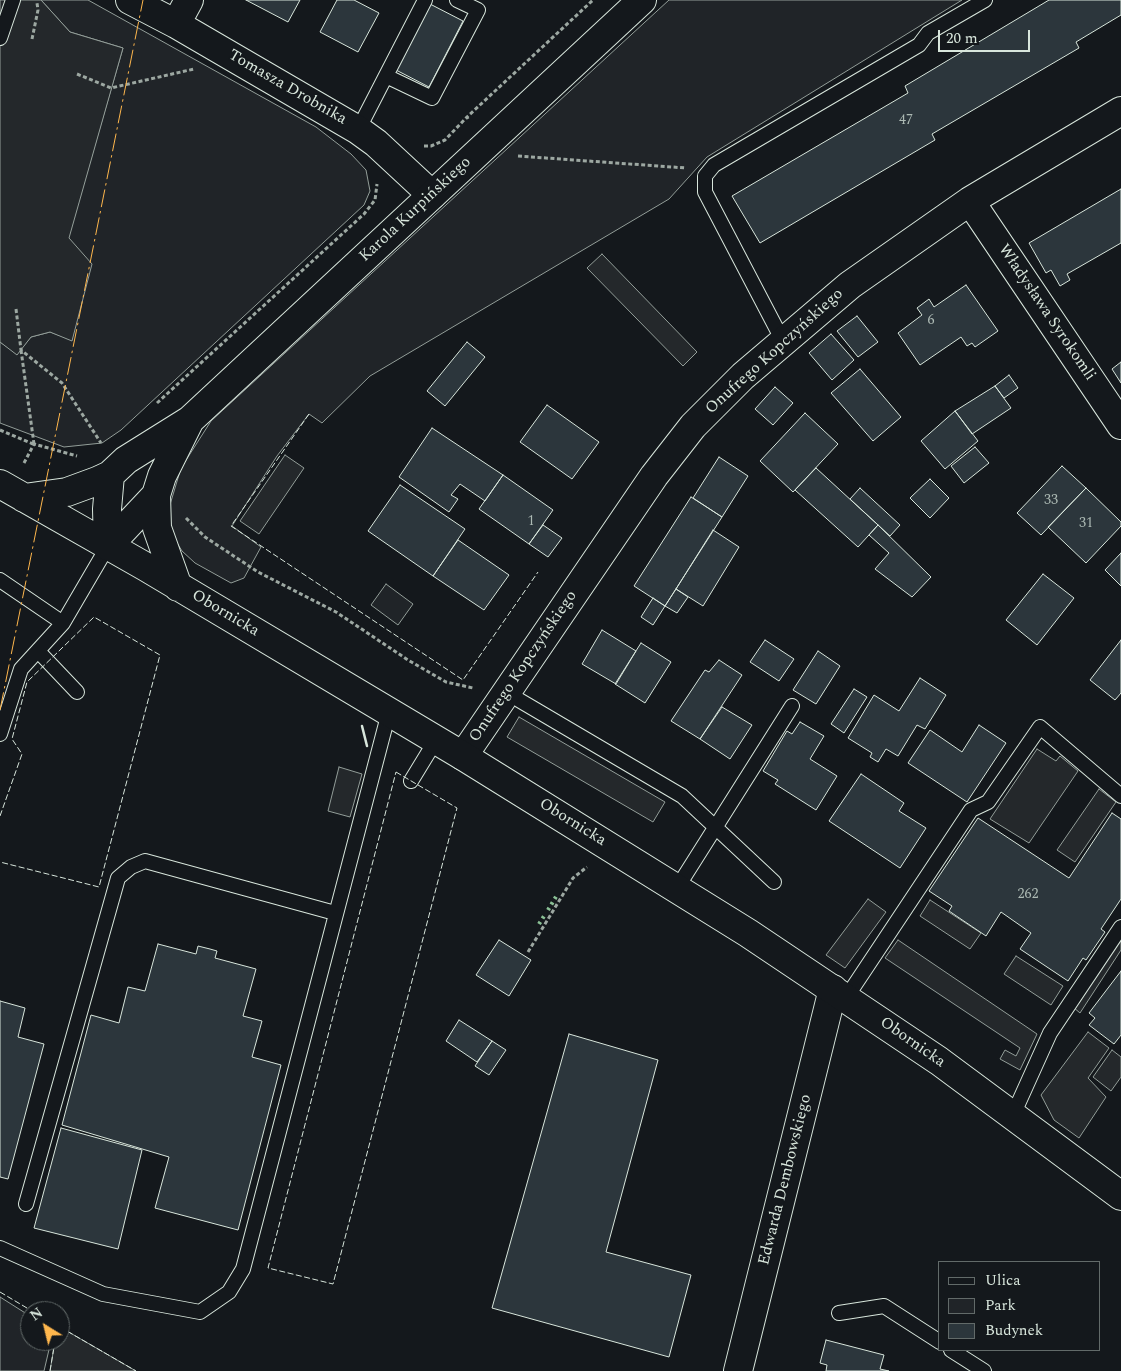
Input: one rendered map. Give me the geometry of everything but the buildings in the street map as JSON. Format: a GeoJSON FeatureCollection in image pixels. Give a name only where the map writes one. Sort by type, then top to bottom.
{"type":"FeatureCollection","features":[{"type":"Feature","properties":{"kind":"street","name":"Tomasza Drobnika"},"geometry":{"type":"LineString","coordinates":[[130,0],[176,24],[358,130],[376,143],[432,195]]}},
{"type":"Feature","properties":{"kind":"street"},"geometry":{"type":"LineString","coordinates":[[176,24],[189,0]]}},
{"type":"Feature","properties":{"kind":"street","name":"Karola Kurpińskiego"},"geometry":{"type":"LineString","coordinates":[[11,491],[67,492],[108,462],[126,460],[190,420],[642,0]]}},
{"type":"Feature","properties":{"kind":"street","name":"Onufrego Kopczyńskiego"},"geometry":{"type":"LineString","coordinates":[[463,756],[512,698],[654,476],[682,440],[743,376],[850,285],[970,201],[1121,111]]}},
{"type":"Feature","properties":{"kind":"street","name":"Władysława Syrokomli"},"geometry":{"type":"LineString","coordinates":[[970,201],[1121,425]]}},
{"type":"Feature","properties":{"kind":"street","name":"Karola Kurpińskiego"},"geometry":{"type":"LineString","coordinates":[[178,587],[157,528],[156,496],[162,476],[190,420]]}},
{"type":"Feature","properties":{"kind":"street"},"geometry":{"type":"LineString","coordinates":[[108,462],[108,546]]}},
{"type":"Feature","properties":{"kind":"street","name":"Obornicka"},"geometry":{"type":"LineString","coordinates":[[11,491],[390,712],[677,888],[840,994],[1013,1115],[1121,1196]]}},
{"type":"Feature","properties":{"kind":"street","name":"Karola Kurpińskiego"},"geometry":{"type":"LineString","coordinates":[[108,546],[156,496]]}},
{"type":"Feature","properties":{"kind":"street","name":"Edwarda Dembowskiego"},"geometry":{"type":"LineString","coordinates":[[738,1371],[840,994]]}},
{"type":"Feature","properties":{"kind":"lane"},"geometry":{"type":"LineString","coordinates":[[0,38],[13,0]]}},
{"type":"Feature","properties":{"kind":"lane"},"geometry":{"type":"LineString","coordinates":[[358,130],[425,0]]}},
{"type":"Feature","properties":{"kind":"lane"},"geometry":{"type":"LineString","coordinates":[[386,76],[432,98],[478,10],[457,0]]}},
{"type":"Feature","properties":{"kind":"lane"},"geometry":{"type":"LineString","coordinates":[[783,341],[706,192],[705,176],[714,165],[919,45],[928,33],[984,0]]}},
{"type":"Feature","properties":{"kind":"lane"},"geometry":{"type":"LineString","coordinates":[[0,734],[20,669],[63,623],[108,546]]}},
{"type":"Feature","properties":{"kind":"lane"},"geometry":{"type":"LineString","coordinates":[[0,580],[63,623]]}},
{"type":"Feature","properties":{"kind":"lane"},"geometry":{"type":"LineString","coordinates":[[38,651],[77,692]]}},
{"type":"Feature","properties":{"kind":"lane"},"geometry":{"type":"LineString","coordinates":[[512,698],[682,796],[774,882]]}},
{"type":"Feature","properties":{"kind":"lane"},"geometry":{"type":"LineString","coordinates":[[677,888],[792,706]]}},
{"type":"Feature","properties":{"kind":"lane"},"geometry":{"type":"LineString","coordinates":[[0,1248],[103,1294],[200,1312],[228,1292],[244,1269],[335,913],[390,712]]}},
{"type":"Feature","properties":{"kind":"lane"},"geometry":{"type":"LineString","coordinates":[[840,994],[893,927],[971,810],[988,802],[1040,727],[1121,796]]}},
{"type":"Feature","properties":{"kind":"lane"},"geometry":{"type":"LineString","coordinates":[[411,781],[436,740]]}},
{"type":"Feature","properties":{"kind":"lane"},"geometry":{"type":"LineString","coordinates":[[26,1204],[118,878],[131,866],[145,861],[335,913]]}},
{"type":"Feature","properties":{"kind":"lane"},"geometry":{"type":"LineString","coordinates":[[1013,1115],[1050,1033],[1121,926]]}},
{"type":"Feature","properties":{"kind":"lane"},"geometry":{"type":"LineString","coordinates":[[839,1313],[884,1306],[938,1341]]}},
{"type":"Feature","properties":{"kind":"lane"},"geometry":{"type":"LineString","coordinates":[[953,1351],[984,1371]]}},
{"type":"Feature","properties":{"kind":"path"},"geometry":{"type":"LineString","coordinates":[[32,39],[38,10],[36,0]]}},
{"type":"Feature","properties":{"kind":"path"},"geometry":{"type":"LineString","coordinates":[[77,74],[111,88],[202,67]]}},
{"type":"Feature","properties":{"kind":"path"},"geometry":{"type":"LineString","coordinates":[[151,409],[364,214],[375,200],[377,184],[374,175]]}},
{"type":"Feature","properties":{"kind":"path"},"geometry":{"type":"LineString","coordinates":[[11,491],[34,444],[16,309]]}},
{"type":"Feature","properties":{"kind":"path"},"geometry":{"type":"LineString","coordinates":[[21,350],[62,383],[108,462]]}},
{"type":"Feature","properties":{"kind":"path"},"geometry":{"type":"LineString","coordinates":[[0,430],[34,444],[85,459]]}},
{"type":"Feature","properties":{"kind":"path"},"geometry":{"type":"LineString","coordinates":[[183,515],[204,537],[258,572],[336,612],[408,660],[446,682],[512,698]]}},
{"type":"Feature","properties":{"kind":"path"},"geometry":{"type":"LineString","coordinates":[[528,952],[573,878],[595,862]]}},
{"type":"Feature","properties":{"kind":"green space"},"geometry":{"type":"Polygon","coordinates":[[[41,0],[88,0],[316,127],[351,154],[366,170],[370,191],[364,205],[121,430],[102,443],[64,447],[0,423],[0,342],[17,354],[31,337],[50,332],[72,340],[68,238],[123,48],[70,32],[41,0]]]}},
{"type":"Feature","properties":{"kind":"green space"},"geometry":{"type":"Polygon","coordinates":[[[669,0],[962,0],[707,157],[669,199],[370,376],[322,423],[309,414],[277,456],[232,526],[261,547],[244,578],[231,583],[195,563],[182,551],[174,538],[169,522],[169,508],[181,468],[211,421],[669,0]]]}},
{"type":"Feature","properties":{"kind":"green space"},"geometry":{"type":"Polygon","coordinates":[[[386,584],[413,604],[398,625],[371,605],[386,584]]]}},
{"type":"Feature","properties":{"kind":"green space"},"geometry":{"type":"Polygon","coordinates":[[[0,1297],[20,1310],[20,1351],[49,1351],[44,1371],[0,1371],[0,1297]]]}},
{"type":"Feature","properties":{"kind":"shaded area"},"geometry":{"type":"Polygon","coordinates":[[[0,0],[41,0],[70,32],[123,48],[69,238],[92,264],[72,341],[50,332],[31,337],[17,355],[0,342],[0,0]]]}},
{"type":"Feature","properties":{"kind":"shaded area"},"geometry":{"type":"Polygon","coordinates":[[[602,254],[697,352],[683,366],[587,268],[602,254]]]}},
{"type":"Feature","properties":{"kind":"shaded area"},"geometry":{"type":"Polygon","coordinates":[[[285,455],[304,468],[259,534],[240,521],[285,455]]]}},
{"type":"Feature","properties":{"kind":"shaded area"},"geometry":{"type":"Polygon","coordinates":[[[519,717],[665,802],[653,822],[507,737],[519,717]]]}},
{"type":"Feature","properties":{"kind":"shaded area"},"geometry":{"type":"Polygon","coordinates":[[[1037,749],[1056,761],[1060,756],[1078,771],[1029,843],[990,819],[1037,749]]]}},
{"type":"Feature","properties":{"kind":"shaded area"},"geometry":{"type":"Polygon","coordinates":[[[339,767],[362,774],[350,817],[328,811],[339,767]]]}},
{"type":"Feature","properties":{"kind":"shaded area"},"geometry":{"type":"Polygon","coordinates":[[[1099,789],[1116,802],[1075,862],[1057,850],[1099,789]]]}},
{"type":"Feature","properties":{"kind":"shaded area"},"geometry":{"type":"Polygon","coordinates":[[[868,899],[886,912],[845,968],[826,955],[868,899]]]}},
{"type":"Feature","properties":{"kind":"shaded area"},"geometry":{"type":"Polygon","coordinates":[[[930,900],[981,933],[970,949],[920,916],[930,900]]]}},
{"type":"Feature","properties":{"kind":"shaded area"},"geometry":{"type":"Polygon","coordinates":[[[1121,934],[1121,950],[1080,1013],[1073,1007],[1121,934]]]}},
{"type":"Feature","properties":{"kind":"shaded area"},"geometry":{"type":"Polygon","coordinates":[[[898,940],[1037,1034],[1020,1070],[1000,1059],[1005,1050],[1016,1056],[1020,1048],[885,958],[898,940]]]}},
{"type":"Feature","properties":{"kind":"shaded area"},"geometry":{"type":"Polygon","coordinates":[[[1016,956],[1063,986],[1051,1005],[1004,974],[1016,956]]]}},
{"type":"Feature","properties":{"kind":"shaded area"},"geometry":{"type":"Polygon","coordinates":[[[1088,1032],[1109,1048],[1088,1078],[1106,1097],[1079,1138],[1054,1120],[1041,1095],[1088,1032]]]}},
{"type":"Feature","properties":{"kind":"shaded area"},"geometry":{"type":"Polygon","coordinates":[[[1112,1050],[1121,1057],[1121,1077],[1111,1091],[1093,1077],[1112,1050]]]}},
{"type":"Feature","properties":{"kind":"shaded area"},"geometry":{"type":"Polygon","coordinates":[[[70,1333],[136,1371],[50,1371],[53,1351],[70,1351],[70,1333]]]}},
{"type":"Feature","properties":{"kind":"hedge"},"geometry":{"type":"LineString","coordinates":[[548,910],[557,895]]}},
{"type":"Feature","properties":{"kind":"hedge"},"geometry":{"type":"LineString","coordinates":[[539,924],[546,913]]}},
{"type":"Feature","properties":{"kind":"fence"},"geometry":{"type":"LineString","coordinates":[[309,414],[231,526],[463,680],[538,572]]}},
{"type":"Feature","properties":{"kind":"fence"},"geometry":{"type":"LineString","coordinates":[[0,816],[22,754],[12,739],[27,682],[94,617],[160,655],[99,887],[0,862]]}},
{"type":"Feature","properties":{"kind":"fence"},"geometry":{"type":"LineString","coordinates":[[396,772],[457,808],[333,1284],[268,1268],[396,772]]}},
{"type":"Feature","properties":{"kind":"fence"},"geometry":{"type":"LineString","coordinates":[[0,1292],[20,1304]]}},
{"type":"Feature","properties":{"kind":"fence"},"geometry":{"type":"LineString","coordinates":[[70,1333],[136,1371]]}},
{"type":"Feature","properties":{"kind":"fence"},"geometry":{"type":"LineString","coordinates":[[50,1371],[53,1351]]}},
{"type":"Feature","properties":{"kind":"wall"},"geometry":{"type":"LineString","coordinates":[[362,726],[367,746]]}},
{"type":"Feature","properties":{"kind":"power"},"geometry":{"type":"LineString","coordinates":[[0,710],[143,0]]}}]}
